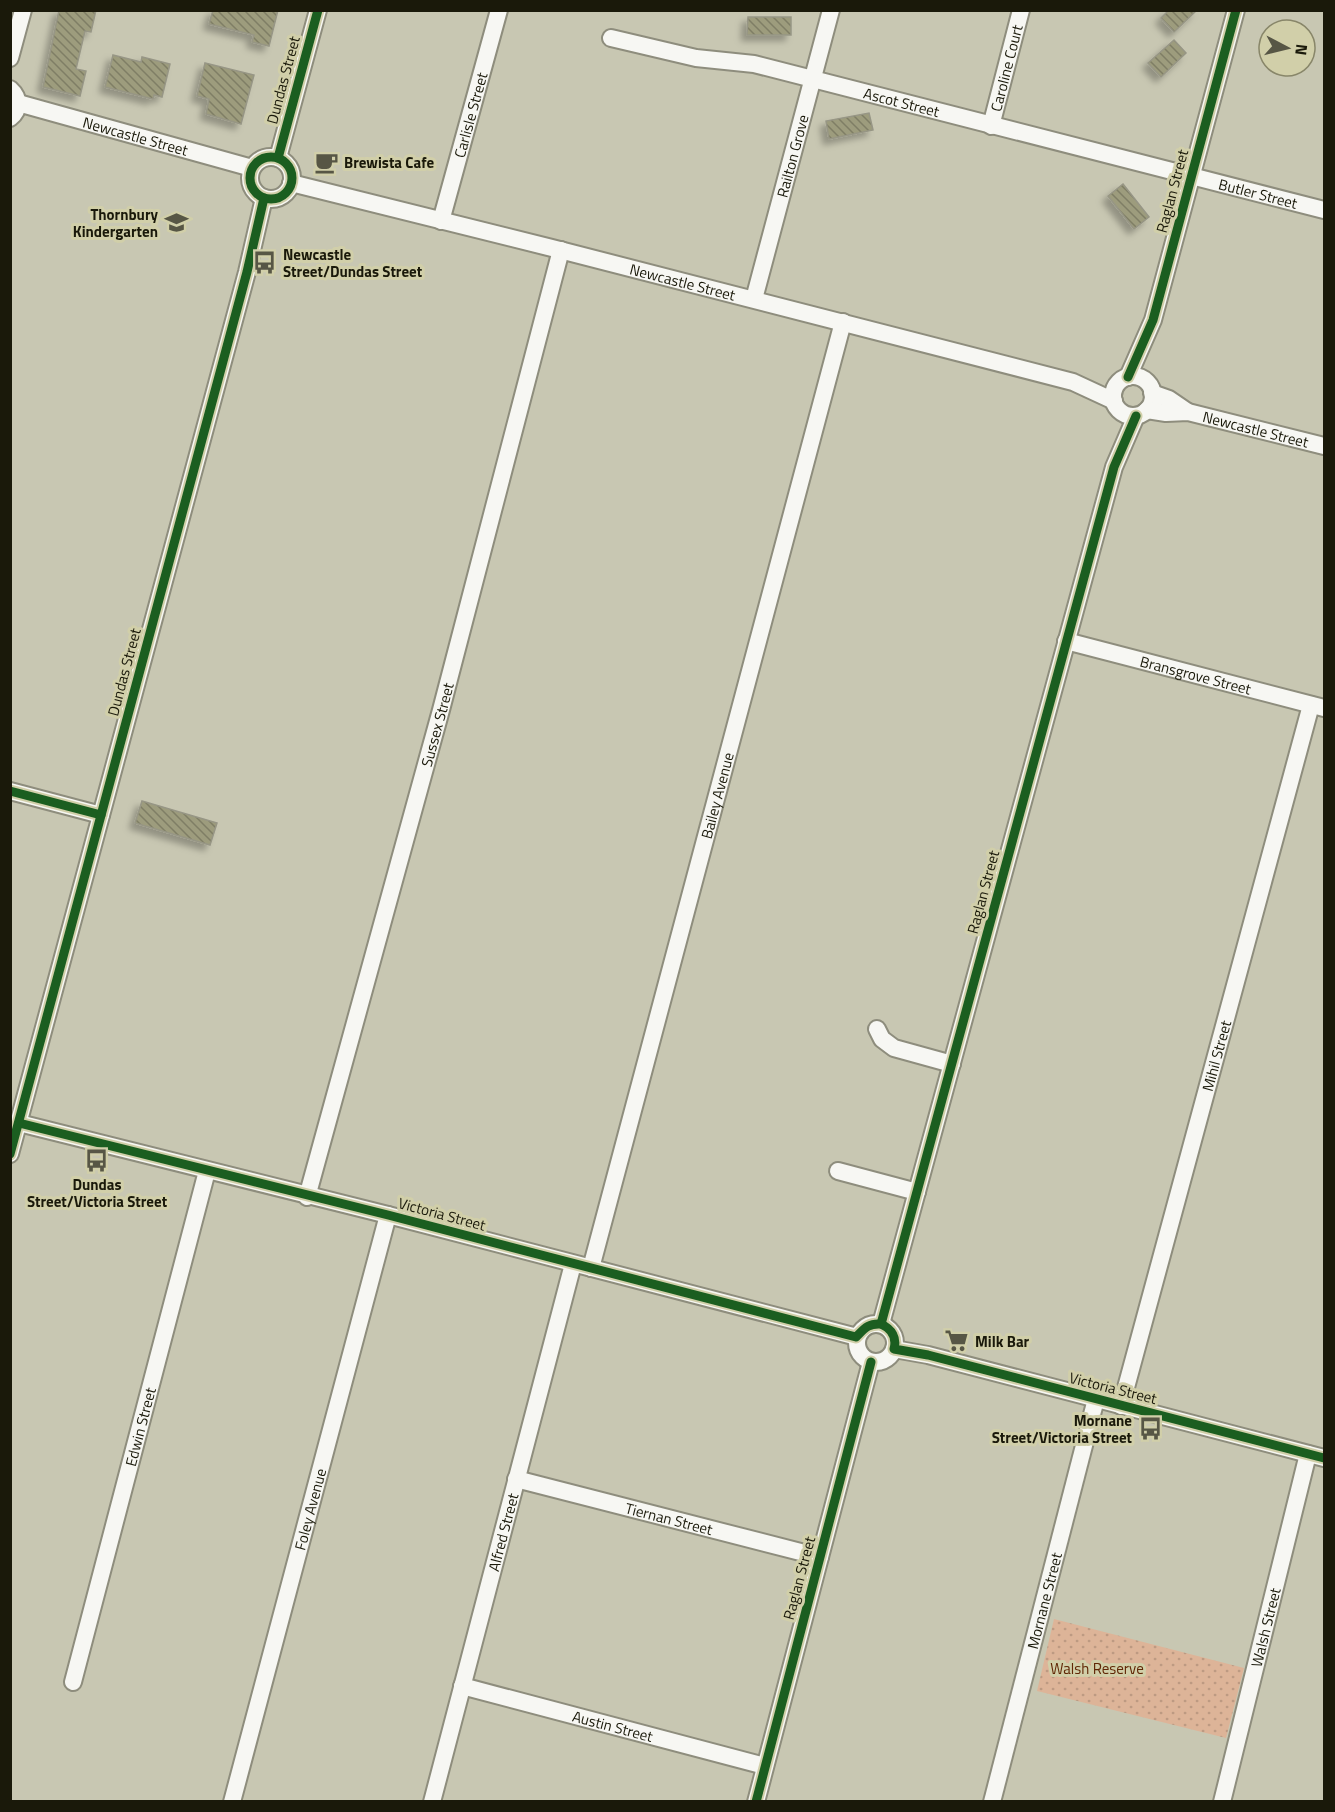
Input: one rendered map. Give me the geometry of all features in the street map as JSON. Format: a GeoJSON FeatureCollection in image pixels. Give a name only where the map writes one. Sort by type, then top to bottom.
{"type":"FeatureCollection","features":[{"type":"Feature","properties":{"kind":"street"},"geometry":{"type":"LineString","coordinates":[[10,58],[23,10]]}},
{"type":"Feature","properties":{"kind":"street","name":"Dundas Street"},"geometry":{"type":"LineString","coordinates":[[278,158],[318,10]]}},
{"type":"Feature","properties":{"kind":"street","name":"Carlisle Street"},"geometry":{"type":"LineString","coordinates":[[441,221],[499,10]]}},
{"type":"Feature","properties":{"kind":"street","name":"Railton Grove"},"geometry":{"type":"LineString","coordinates":[[754,299],[831,10]]}},
{"type":"Feature","properties":{"kind":"street","name":"Caroline Court"},"geometry":{"type":"LineString","coordinates":[[991,126],[1021,10]]}},
{"type":"Feature","properties":{"kind":"street","name":"Raglan Street"},"geometry":{"type":"LineString","coordinates":[[1124,380],[1153,320],[1236,10]]}},
{"type":"Feature","properties":{"kind":"street","name":"Ascot Street"},"geometry":{"type":"LineString","coordinates":[[610,38],[696,58],[754,64],[1191,177]]}},
{"type":"Feature","properties":{"kind":"street","name":"Newcastle Street"},"geometry":{"type":"LineString","coordinates":[[13,104],[252,168]]}},
{"type":"Feature","properties":{"kind":"street"},"geometry":{"type":"LineString","coordinates":[[266,157],[278,158],[291,171],[291,183],[278,198],[264,198],[251,186],[252,168],[266,157]]}},
{"type":"Feature","properties":{"kind":"street","name":"Butler Street"},"geometry":{"type":"LineString","coordinates":[[1191,177],[1324,210]]}},
{"type":"Feature","properties":{"kind":"street","name":"Newcastle Street"},"geometry":{"type":"LineString","coordinates":[[291,183],[754,299],[1072,382],[1129,409],[1166,413],[1188,412],[1324,446]]}},
{"type":"Feature","properties":{"kind":"street","name":"Dundas Street"},"geometry":{"type":"LineString","coordinates":[[10,1154],[247,272],[264,198]]}},
{"type":"Feature","properties":{"kind":"street","name":"Sussex Street"},"geometry":{"type":"LineString","coordinates":[[307,1197],[441,710],[561,250]]}},
{"type":"Feature","properties":{"kind":"street","name":"Raglan Street"},"geometry":{"type":"LineString","coordinates":[[1149,387],[1153,320]]}},
{"type":"Feature","properties":{"kind":"street","name":"Bailey Avenue"},"geometry":{"type":"LineString","coordinates":[[591,1268],[843,322]]}},
{"type":"Feature","properties":{"kind":"street"},"geometry":{"type":"LineString","coordinates":[[1139,377],[1149,387],[1152,403],[1129,409],[1114,392],[1124,380],[1139,377]]}},
{"type":"Feature","properties":{"kind":"street","name":"Newcastle Street"},"geometry":{"type":"LineString","coordinates":[[1072,382],[1124,380]]}},
{"type":"Feature","properties":{"kind":"street","name":"Newcastle Street"},"geometry":{"type":"LineString","coordinates":[[1149,387],[1188,412]]}},
{"type":"Feature","properties":{"kind":"street","name":"Raglan Street"},"geometry":{"type":"LineString","coordinates":[[881,1324],[1129,409]]}},
{"type":"Feature","properties":{"kind":"street","name":"Bransgrove Street"},"geometry":{"type":"LineString","coordinates":[[1066,640],[1318,706]]}},
{"type":"Feature","properties":{"kind":"street","name":"Mihil Street"},"geometry":{"type":"LineString","coordinates":[[1121,1406],[1318,706]]}},
{"type":"Feature","properties":{"kind":"street"},"geometry":{"type":"LineString","coordinates":[[10,791],[101,814]]}},
{"type":"Feature","properties":{"kind":"street"},"geometry":{"type":"LineString","coordinates":[[877,1029],[882,1039],[894,1048],[952,1064]]}},
{"type":"Feature","properties":{"kind":"street","name":"Victoria Street"},"geometry":{"type":"LineString","coordinates":[[19,1123],[307,1197],[388,1215],[857,1337]]}},
{"type":"Feature","properties":{"kind":"street","name":"Edwin Street"},"geometry":{"type":"LineString","coordinates":[[73,1682],[207,1171]]}},
{"type":"Feature","properties":{"kind":"street"},"geometry":{"type":"LineString","coordinates":[[838,1171],[917,1192]]}},
{"type":"Feature","properties":{"kind":"street","name":"Foley Avenue"},"geometry":{"type":"LineString","coordinates":[[232,1802],[388,1215]]}},
{"type":"Feature","properties":{"kind":"street","name":"Alfred Street"},"geometry":{"type":"LineString","coordinates":[[432,1802],[573,1264]]}},
{"type":"Feature","properties":{"kind":"street"},"geometry":{"type":"LineString","coordinates":[[881,1324],[893,1334],[894,1349],[888,1359],[877,1363],[871,1362],[860,1356],[857,1350],[857,1337],[864,1327],[881,1324]]}},
{"type":"Feature","properties":{"kind":"street","name":"Victoria Street"},"geometry":{"type":"LineString","coordinates":[[894,1349],[928,1355],[1324,1458]]}},
{"type":"Feature","properties":{"kind":"street","name":"Raglan Street"},"geometry":{"type":"LineString","coordinates":[[756,1802],[871,1362]]}},
{"type":"Feature","properties":{"kind":"street","name":"Mornane Street"},"geometry":{"type":"LineString","coordinates":[[992,1802],[1096,1400]]}},
{"type":"Feature","properties":{"kind":"street","name":"Walsh Street"},"geometry":{"type":"LineString","coordinates":[[1222,1802],[1308,1454]]}},
{"type":"Feature","properties":{"kind":"street","name":"Tiernan Street"},"geometry":{"type":"LineString","coordinates":[[516,1479],[820,1557]]}},
{"type":"Feature","properties":{"kind":"street","name":"Austin Street"},"geometry":{"type":"LineString","coordinates":[[462,1686],[765,1766]]}},
{"type":"Feature","properties":{"kind":"green space","name":"Walsh Reserve"},"geometry":{"type":"Polygon","coordinates":[[[1054,1619],[1244,1668],[1226,1738],[1037,1691],[1054,1619]]]}},
{"type":"Feature","properties":{"kind":"building"},"geometry":{"type":"Polygon","coordinates":[[[59,10],[96,10],[91,32],[85,31],[76,69],[86,71],[80,96],[43,87],[59,10]]]}},
{"type":"Feature","properties":{"kind":"building"},"geometry":{"type":"Polygon","coordinates":[[[213,10],[278,10],[269,46],[252,42],[254,35],[209,24],[213,10]]]}},
{"type":"Feature","properties":{"kind":"building"},"geometry":{"type":"Polygon","coordinates":[[[1169,10],[1197,10],[1174,32],[1161,18],[1169,10]]]}},
{"type":"Feature","properties":{"kind":"building"},"geometry":{"type":"Polygon","coordinates":[[[748,17],[791,17],[791,35],[747,35],[748,17]]]}},
{"type":"Feature","properties":{"kind":"building"},"geometry":{"type":"Polygon","coordinates":[[[1174,40],[1186,53],[1161,77],[1148,63],[1174,40]]]}},
{"type":"Feature","properties":{"kind":"building"},"geometry":{"type":"Polygon","coordinates":[[[113,55],[141,62],[142,57],[170,64],[162,97],[154,95],[153,99],[105,87],[113,55]]]}},
{"type":"Feature","properties":{"kind":"building"},"geometry":{"type":"Polygon","coordinates":[[[205,63],[254,75],[241,124],[206,114],[209,99],[197,96],[205,63]]]}},
{"type":"Feature","properties":{"kind":"building"},"geometry":{"type":"Polygon","coordinates":[[[869,113],[873,130],[829,139],[826,121],[869,113]]]}},
{"type":"Feature","properties":{"kind":"building"},"geometry":{"type":"Polygon","coordinates":[[[1123,184],[1149,217],[1134,229],[1108,196],[1123,184]]]}},
{"type":"Feature","properties":{"kind":"building"},"geometry":{"type":"Polygon","coordinates":[[[142,801],[217,823],[210,845],[135,823],[142,801]]]}},
{"type":"Feature","properties":{"kind":"cycle path"},"geometry":{"type":"LineString","coordinates":[[278,158],[318,10]]}},
{"type":"Feature","properties":{"kind":"cycle path"},"geometry":{"type":"LineString","coordinates":[[1128,377],[1153,320],[1236,10]]}},
{"type":"Feature","properties":{"kind":"cycle path"},"geometry":{"type":"LineString","coordinates":[[271,157],[286,163],[292,178],[286,193],[271,199],[256,193],[250,178],[256,163],[271,157]]}},
{"type":"Feature","properties":{"kind":"cycle path"},"geometry":{"type":"LineString","coordinates":[[10,1154],[247,272],[264,198]]}},
{"type":"Feature","properties":{"kind":"cycle path"},"geometry":{"type":"LineString","coordinates":[[881,1324],[1114,467],[1136,416]]}},
{"type":"Feature","properties":{"kind":"cycle path"},"geometry":{"type":"LineString","coordinates":[[10,791],[101,815]]}},
{"type":"Feature","properties":{"kind":"cycle path"},"geometry":{"type":"LineString","coordinates":[[19,1123],[388,1215],[856,1337],[869,1326],[881,1324],[893,1334],[894,1349],[928,1355],[1324,1458]]}},
{"type":"Feature","properties":{"kind":"cycle path"},"geometry":{"type":"LineString","coordinates":[[756,1802],[871,1362]]}},
{"type":"Feature","properties":{"kind":"place","name":"Brewista Cafe"},"geometry":{"type":"Point","coordinates":[326,162]}},
{"type":"Feature","properties":{"kind":"place","name":"Thornbury Kindergarten"},"geometry":{"type":"Point","coordinates":[176,223]}},
{"type":"Feature","properties":{"kind":"place","name":"Newcastle Street/Dundas Street"},"geometry":{"type":"Point","coordinates":[265,263]}},
{"type":"Feature","properties":{"kind":"place","name":"Dundas Street/Victoria Street"},"geometry":{"type":"Point","coordinates":[97,1160]}},
{"type":"Feature","properties":{"kind":"place","name":"Milk Bar"},"geometry":{"type":"Point","coordinates":[957,1341]}},
{"type":"Feature","properties":{"kind":"place","name":"Mornane Street/Victoria Street"},"geometry":{"type":"Point","coordinates":[1150,1429]}}]}
